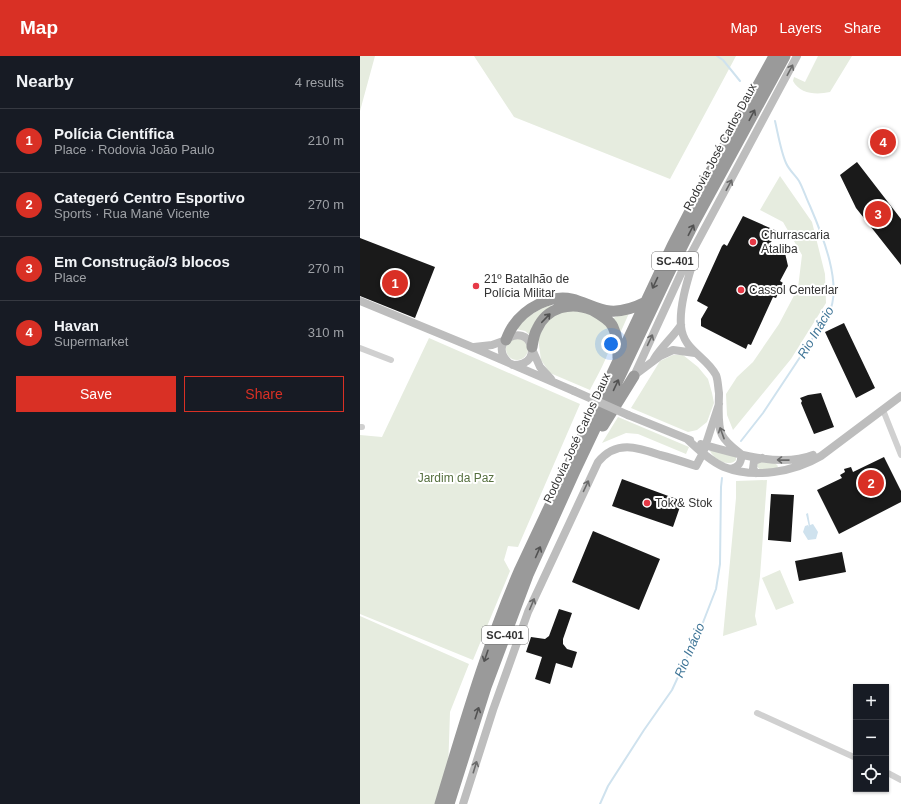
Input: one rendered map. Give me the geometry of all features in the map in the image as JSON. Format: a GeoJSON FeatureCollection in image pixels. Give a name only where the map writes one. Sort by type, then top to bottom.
{"type":"FeatureCollection","features":[{"type":"Feature","properties":{"kind":"highway","name":"Rodovia José Carlos Daux"},"geometry":{"type":"LineString","coordinates":[[440,804],[483,666],[509,596],[618,360],[689,212],[774,56]]}},
{"type":"Feature","properties":{"kind":"highway","name":"Rodovia José Carlos Daux"},"geometry":{"type":"LineString","coordinates":[[449,804],[486,687],[516,604],[538,551],[672,267],[785,56]]}},
{"type":"Feature","properties":{"kind":"highway"},"geometry":{"type":"LineString","coordinates":[[506,340],[513,326],[523,315],[549,300],[561,298],[571,299],[609,312],[619,311],[646,302]]}},
{"type":"Feature","properties":{"kind":"highway"},"geometry":{"type":"LineString","coordinates":[[532,347],[536,330],[545,317],[561,307],[575,306],[586,308],[598,313],[612,325],[617,340],[618,360]]}},
{"type":"Feature","properties":{"kind":"highway"},"geometry":{"type":"LineString","coordinates":[[575,470],[634,376]]}},
{"type":"Feature","properties":{"kind":"main road"},"geometry":{"type":"LineString","coordinates":[[634,376],[672,293],[797,56]]}},
{"type":"Feature","properties":{"kind":"main road"},"geometry":{"type":"LineString","coordinates":[[697,244],[683,307],[681,325],[684,337],[695,353],[716,375],[718,383],[720,428],[722,435],[726,442],[741,454]]}},
{"type":"Feature","properties":{"kind":"main road"},"geometry":{"type":"LineString","coordinates":[[360,301],[472,347],[691,441],[741,454],[774,460],[797,460],[834,447]]}},
{"type":"Feature","properties":{"kind":"main road"},"geometry":{"type":"LineString","coordinates":[[652,362],[662,347],[675,334],[681,325]]}},
{"type":"Feature","properties":{"kind":"main road"},"geometry":{"type":"LineString","coordinates":[[472,347],[492,345],[506,340],[514,335],[523,336],[530,342],[540,367],[555,383]]}},
{"type":"Feature","properties":{"kind":"main road"},"geometry":{"type":"LineString","coordinates":[[506,340],[502,352],[504,358],[511,364],[523,364],[528,361],[531,357],[532,347]]}},
{"type":"Feature","properties":{"kind":"main road"},"geometry":{"type":"LineString","coordinates":[[634,376],[652,362],[673,350],[695,353]]}},
{"type":"Feature","properties":{"kind":"main road"},"geometry":{"type":"LineString","coordinates":[[691,441],[714,461],[730,469],[756,473],[776,471],[812,461],[834,447],[901,396]]}},
{"type":"Feature","properties":{"kind":"main road"},"geometry":{"type":"LineString","coordinates":[[463,804],[493,710],[528,612],[598,462],[614,450],[634,447],[696,466],[703,453],[719,404]]}},
{"type":"Feature","properties":{"kind":"main road"},"geometry":{"type":"LineString","coordinates":[[691,441],[706,435],[710,430]]}},
{"type":"Feature","properties":{"kind":"main road"},"geometry":{"type":"LineString","coordinates":[[730,469],[739,466],[741,462],[741,454]]}},
{"type":"Feature","properties":{"kind":"main road"},"geometry":{"type":"LineString","coordinates":[[756,473],[754,469],[754,461],[762,458]]}},
{"type":"Feature","properties":{"kind":"street"},"geometry":{"type":"LineString","coordinates":[[360,348],[391,360]]}},
{"type":"Feature","properties":{"kind":"street"},"geometry":{"type":"LineString","coordinates":[[883,410],[901,455]]}},
{"type":"Feature","properties":{"kind":"street"},"geometry":{"type":"LineString","coordinates":[[758,713],[853,757]]}},
{"type":"Feature","properties":{"kind":"street"},"geometry":{"type":"LineString","coordinates":[[889,774],[901,780]]}},
{"type":"Feature","properties":{"kind":"green space"},"geometry":{"type":"Polygon","coordinates":[[[360,56],[375,56],[360,111],[360,56]]]}},
{"type":"Feature","properties":{"kind":"green space"},"geometry":{"type":"Polygon","coordinates":[[[474,56],[736,56],[670,179],[514,117],[474,56]]]}},
{"type":"Feature","properties":{"kind":"green space"},"geometry":{"type":"Polygon","coordinates":[[[818,56],[852,56],[830,92],[814,93],[804,91],[800,89],[793,81],[794,77],[805,82],[818,56]]]}},
{"type":"Feature","properties":{"kind":"green space"},"geometry":{"type":"Polygon","coordinates":[[[780,176],[812,222],[825,274],[826,303],[791,359],[733,430],[727,415],[726,394],[737,377],[753,362],[779,324],[798,288],[802,255],[783,222],[760,210],[780,176]]]}},
{"type":"Feature","properties":{"kind":"green space"},"geometry":{"type":"Polygon","coordinates":[[[551,305],[552,307],[531,336],[525,331],[516,329],[532,314],[551,305]]]}},
{"type":"Feature","properties":{"kind":"green space"},"geometry":{"type":"Polygon","coordinates":[[[569,309],[582,311],[593,315],[605,325],[611,335],[610,347],[607,355],[590,390],[550,373],[541,360],[538,338],[550,317],[569,309]]]}},
{"type":"Feature","properties":{"kind":"green space"},"geometry":{"type":"Polygon","coordinates":[[[630,311],[618,338],[613,318],[630,311]]]}},
{"type":"Feature","properties":{"kind":"green space","name":"Jardim da Paz"},"geometry":{"type":"Polygon","coordinates":[[[429,338],[580,404],[518,547],[508,546],[504,560],[510,571],[473,660],[360,614],[360,435],[382,437],[429,338]]]}},
{"type":"Feature","properties":{"kind":"green space"},"geometry":{"type":"Polygon","coordinates":[[[517,338],[525,341],[528,349],[525,357],[517,360],[509,357],[506,349],[509,341],[517,338]]]}},
{"type":"Feature","properties":{"kind":"green space"},"geometry":{"type":"Polygon","coordinates":[[[673,355],[683,355],[698,367],[708,379],[714,403],[707,422],[697,430],[688,432],[631,408],[660,361],[673,355]]]}},
{"type":"Feature","properties":{"kind":"green space"},"geometry":{"type":"Polygon","coordinates":[[[618,417],[689,447],[686,454],[638,434],[626,433],[602,443],[618,417]]]}},
{"type":"Feature","properties":{"kind":"green space"},"geometry":{"type":"Polygon","coordinates":[[[712,450],[736,457],[736,460],[729,463],[722,462],[712,454],[710,451],[712,450]]]}},
{"type":"Feature","properties":{"kind":"green space"},"geometry":{"type":"Polygon","coordinates":[[[758,463],[775,463],[778,466],[777,468],[761,470],[757,467],[758,463]]]}},
{"type":"Feature","properties":{"kind":"green space"},"geometry":{"type":"Polygon","coordinates":[[[767,480],[760,576],[755,616],[757,625],[723,636],[736,498],[736,481],[767,480]]]}},
{"type":"Feature","properties":{"kind":"green space"},"geometry":{"type":"Polygon","coordinates":[[[780,570],[794,603],[776,610],[762,578],[780,570]]]}},
{"type":"Feature","properties":{"kind":"green space"},"geometry":{"type":"Polygon","coordinates":[[[360,616],[469,664],[450,712],[448,771],[436,804],[360,804],[360,616]]]}},
{"type":"Feature","properties":{"kind":"water"},"geometry":{"type":"Polygon","coordinates":[[[808,513],[810,525],[813,524],[818,532],[816,539],[808,540],[803,532],[805,526],[808,525],[809,527],[806,514],[808,513]]]}},
{"type":"Feature","properties":{"kind":"building"},"geometry":{"type":"Polygon","coordinates":[[[857,162],[901,219],[901,265],[856,208],[840,175],[857,162]]]}},
{"type":"Feature","properties":{"kind":"building","name":"Cassol Centerlar"},"geometry":{"type":"Polygon","coordinates":[[[743,216],[777,231],[770,244],[785,253],[788,266],[780,281],[783,283],[776,298],[773,297],[751,345],[748,344],[746,349],[701,326],[701,319],[708,307],[697,301],[722,246],[724,244],[727,246],[743,216]]]}},
{"type":"Feature","properties":{"kind":"building"},"geometry":{"type":"Polygon","coordinates":[[[360,238],[435,267],[415,318],[360,296],[360,238]]]}},
{"type":"Feature","properties":{"kind":"building"},"geometry":{"type":"Polygon","coordinates":[[[844,323],[875,388],[856,398],[825,332],[844,323]]]}},
{"type":"Feature","properties":{"kind":"building"},"geometry":{"type":"Polygon","coordinates":[[[821,393],[834,427],[814,434],[800,398],[821,393]]]}},
{"type":"Feature","properties":{"kind":"building"},"geometry":{"type":"Polygon","coordinates":[[[884,457],[901,491],[901,502],[839,534],[817,490],[842,478],[840,475],[845,472],[844,469],[851,467],[853,472],[884,457]]]}},
{"type":"Feature","properties":{"kind":"building","name":"Tok & Stok"},"geometry":{"type":"Polygon","coordinates":[[[622,479],[682,501],[673,527],[612,506],[622,479]]]}},
{"type":"Feature","properties":{"kind":"building"},"geometry":{"type":"Polygon","coordinates":[[[771,494],[794,495],[791,542],[768,540],[771,494]]]}},
{"type":"Feature","properties":{"kind":"building"},"geometry":{"type":"Polygon","coordinates":[[[593,531],[660,559],[639,610],[572,582],[593,531]]]}},
{"type":"Feature","properties":{"kind":"building"},"geometry":{"type":"Polygon","coordinates":[[[842,552],[846,572],[799,581],[795,561],[842,552]]]}},
{"type":"Feature","properties":{"kind":"building"},"geometry":{"type":"Polygon","coordinates":[[[559,609],[572,613],[563,639],[563,644],[567,649],[577,652],[572,668],[556,663],[550,684],[535,679],[542,657],[526,652],[531,637],[545,639],[549,636],[559,609]]]}},
{"type":"Feature","properties":{"kind":"waterway","name":"Rio Inácio"},"geometry":{"type":"LineString","coordinates":[[717,56],[723,60],[740,81]]}},
{"type":"Feature","properties":{"kind":"waterway","name":"Rio Inácio"},"geometry":{"type":"LineString","coordinates":[[741,441],[763,413],[828,315],[834,290],[830,260],[825,245],[800,184],[786,163],[775,121]]}},
{"type":"Feature","properties":{"kind":"waterway","name":"Rio Inácio"},"geometry":{"type":"LineString","coordinates":[[600,804],[608,786],[672,690],[702,625],[716,589],[720,564],[722,478]]}},
{"type":"Feature","properties":{"kind":"place","name":"Havan"},"geometry":{"type":"Point","coordinates":[883,142]}},
{"type":"Feature","properties":{"kind":"place","name":"Em Construção/3 blocos"},"geometry":{"type":"Point","coordinates":[878,214]}},
{"type":"Feature","properties":{"kind":"place","name":"Churrascaria Ataliba"},"geometry":{"type":"Point","coordinates":[753,242]}},
{"type":"Feature","properties":{"kind":"place","name":"Polícia Científica"},"geometry":{"type":"Point","coordinates":[395,283]}},
{"type":"Feature","properties":{"kind":"place","name":"21º Batalhão de Polícia Militar"},"geometry":{"type":"Point","coordinates":[476,286]}},
{"type":"Feature","properties":{"kind":"place","name":"Cassol Centerlar"},"geometry":{"type":"Point","coordinates":[741,290]}},
{"type":"Feature","properties":{"kind":"place","name":"Categeró Centro Esportivo"},"geometry":{"type":"Point","coordinates":[871,483]}},
{"type":"Feature","properties":{"kind":"place","name":"Tok & Stok"},"geometry":{"type":"Point","coordinates":[647,503]}}]}
